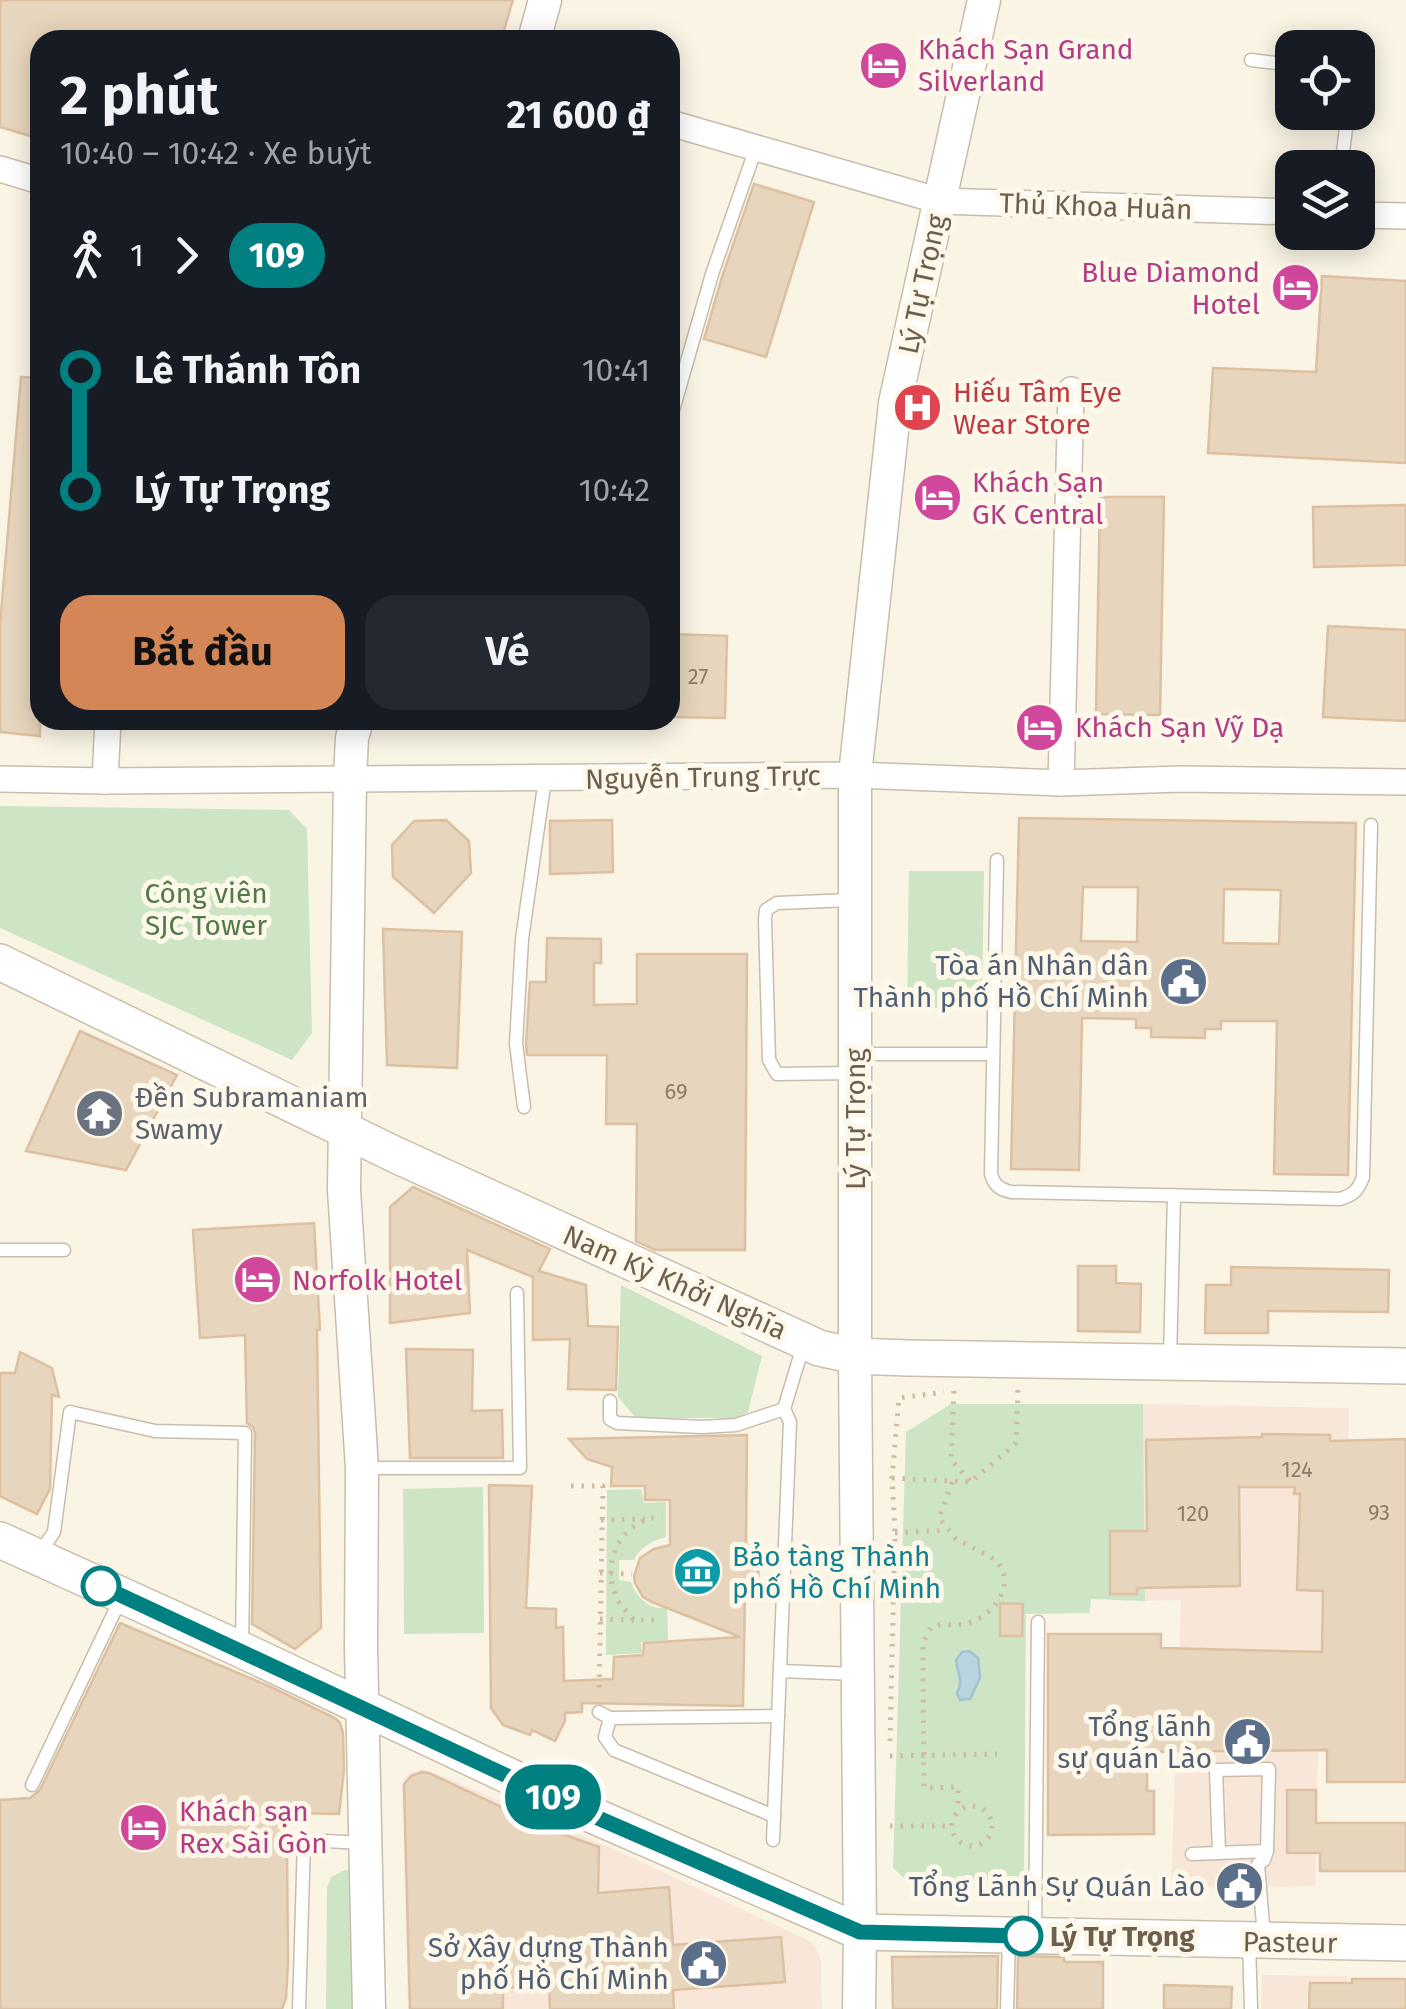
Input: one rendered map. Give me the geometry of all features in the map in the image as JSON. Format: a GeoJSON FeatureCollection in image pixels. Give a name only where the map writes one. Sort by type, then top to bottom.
{"type":"FeatureCollection","features":[{"type":"Feature","properties":{"kind":"main road","name":"Nam Kỳ Khởi Nghĩa"},"geometry":{"type":"LineString","coordinates":[[0,962],[346,1131],[819,1348],[855,1356],[1406,1366]]}},
{"type":"Feature","properties":{"kind":"main road","name":"Pasteur"},"geometry":{"type":"LineString","coordinates":[[0,1540],[582,1811],[860,1932],[1406,1943]]}},
{"type":"Feature","properties":{"kind":"street"},"geometry":{"type":"LineString","coordinates":[[537,30],[545,0]]}},
{"type":"Feature","properties":{"kind":"street","name":"Lý Tự Trọng"},"geometry":{"type":"LineString","coordinates":[[859,2009],[855,775],[896,403],[984,0]]}},
{"type":"Feature","properties":{"kind":"street","name":"Thủ Khoa Huân"},"geometry":{"type":"LineString","coordinates":[[680,126],[940,201],[1275,211]]}},
{"type":"Feature","properties":{"kind":"street"},"geometry":{"type":"LineString","coordinates":[[0,169],[30,178]]}},
{"type":"Feature","properties":{"kind":"street"},"geometry":{"type":"LineString","coordinates":[[1375,215],[1406,216]]}},
{"type":"Feature","properties":{"kind":"street"},"geometry":{"type":"LineString","coordinates":[[1061,783],[1072,390]]}},
{"type":"Feature","properties":{"kind":"street"},"geometry":{"type":"LineString","coordinates":[[105,781],[108,730]]}},
{"type":"Feature","properties":{"kind":"street"},"geometry":{"type":"LineString","coordinates":[[354,730],[350,778],[344,1190],[362,1468],[362,1707],[369,2009]]}},
{"type":"Feature","properties":{"kind":"street","name":"Nguyễn Trung Trực"},"geometry":{"type":"LineString","coordinates":[[0,779],[855,775],[1061,783],[1180,779],[1406,782]]}},
{"type":"Feature","properties":{"kind":"lane"},"geometry":{"type":"LineString","coordinates":[[1251,60],[1275,63]]}},
{"type":"Feature","properties":{"kind":"lane"},"geometry":{"type":"LineString","coordinates":[[680,387],[712,274],[756,148]]}},
{"type":"Feature","properties":{"kind":"lane"},"geometry":{"type":"LineString","coordinates":[[524,1107],[516,1044],[521,956],[545,779]]}},
{"type":"Feature","properties":{"kind":"lane"},"geometry":{"type":"LineString","coordinates":[[996,860],[991,1174],[994,1183],[1011,1192],[1340,1199],[1352,1195],[1363,1178],[1371,826]]}},
{"type":"Feature","properties":{"kind":"lane"},"geometry":{"type":"LineString","coordinates":[[854,900],[778,903],[766,910],[768,1060],[777,1074],[992,1054]]}},
{"type":"Feature","properties":{"kind":"lane"},"geometry":{"type":"LineString","coordinates":[[1170,1363],[1174,1195]]}},
{"type":"Feature","properties":{"kind":"lane"},"geometry":{"type":"LineString","coordinates":[[0,1250],[64,1250]]}},
{"type":"Feature","properties":{"kind":"lane"},"geometry":{"type":"LineString","coordinates":[[362,1468],[520,1468],[517,1293]]}},
{"type":"Feature","properties":{"kind":"lane"},"geometry":{"type":"LineString","coordinates":[[773,1840],[790,1422],[784,1409],[804,1341]]}},
{"type":"Feature","properties":{"kind":"lane"},"geometry":{"type":"LineString","coordinates":[[610,1401],[610,1419],[617,1423],[702,1428],[736,1425],[784,1409]]}},
{"type":"Feature","properties":{"kind":"lane"},"geometry":{"type":"LineString","coordinates":[[37,1557],[54,1532],[70,1412],[155,1431],[245,1433],[242,1650]]}},
{"type":"Feature","properties":{"kind":"lane"},"geometry":{"type":"LineString","coordinates":[[32,1786],[122,1596]]}},
{"type":"Feature","properties":{"kind":"lane"},"geometry":{"type":"LineString","coordinates":[[1007,2009],[1022,1936],[1038,1622]]}},
{"type":"Feature","properties":{"kind":"lane"},"geometry":{"type":"LineString","coordinates":[[780,1671],[858,1674]]}},
{"type":"Feature","properties":{"kind":"lane"},"geometry":{"type":"LineString","coordinates":[[774,1816],[614,1750],[605,1738],[604,1715],[778,1716]]}},
{"type":"Feature","properties":{"kind":"lane"},"geometry":{"type":"LineString","coordinates":[[1220,1853],[1216,1770],[1269,1770],[1267,1851],[1258,1864],[1250,2009]]}},
{"type":"Feature","properties":{"kind":"lane"},"geometry":{"type":"LineString","coordinates":[[287,1839],[366,1843]]}},
{"type":"Feature","properties":{"kind":"lane"},"geometry":{"type":"LineString","coordinates":[[299,2009],[304,1840]]}},
{"type":"Feature","properties":{"kind":"lane"},"geometry":{"type":"LineString","coordinates":[[1192,1854],[1267,1851]]}},
{"type":"Feature","properties":{"kind":"path"},"geometry":{"type":"LineString","coordinates":[[970,1390],[899,1398],[892,1478],[895,1533],[890,1756],[996,1754]]}},
{"type":"Feature","properties":{"kind":"path"},"geometry":{"type":"LineString","coordinates":[[892,1478],[971,1482],[1016,1443],[1018,1390],[1002,1390]]}},
{"type":"Feature","properties":{"kind":"path"},"geometry":{"type":"LineString","coordinates":[[954,1391],[950,1460],[971,1482]]}},
{"type":"Feature","properties":{"kind":"path"},"geometry":{"type":"LineString","coordinates":[[952,1482],[939,1518],[956,1539],[996,1560],[1004,1579],[1000,1596],[985,1615],[968,1623],[931,1627],[924,1643],[924,1788],[958,1787],[958,1812],[951,1826],[956,1840],[970,1847],[986,1841],[992,1821],[984,1810],[970,1806],[958,1812]]}},
{"type":"Feature","properties":{"kind":"path"},"geometry":{"type":"LineString","coordinates":[[570,1486],[603,1486],[600,1619],[604,1715]]}},
{"type":"Feature","properties":{"kind":"path"},"geometry":{"type":"LineString","coordinates":[[601,1520],[662,1517]]}},
{"type":"Feature","properties":{"kind":"path"},"geometry":{"type":"LineString","coordinates":[[634,1620],[616,1599],[612,1574],[615,1547],[632,1527],[648,1519]]}},
{"type":"Feature","properties":{"kind":"path"},"geometry":{"type":"LineString","coordinates":[[895,1533],[948,1530]]}},
{"type":"Feature","properties":{"kind":"path"},"geometry":{"type":"LineString","coordinates":[[600,1573],[632,1574]]}},
{"type":"Feature","properties":{"kind":"path"},"geometry":{"type":"LineString","coordinates":[[600,1619],[654,1620]]}},
{"type":"Feature","properties":{"kind":"path"},"geometry":{"type":"LineString","coordinates":[[890,1826],[951,1826]]}},
{"type":"Feature","properties":{"kind":"shaded area"},"geometry":{"type":"Polygon","coordinates":[[[1143,1404],[1349,1408],[1346,1597],[1322,1597],[1315,1886],[1171,1888],[1181,1600],[1145,1601],[1143,1404]]]}},
{"type":"Feature","properties":{"kind":"shaded area"},"geometry":{"type":"Polygon","coordinates":[[[421,1769],[618,1851],[810,1941],[821,1961],[822,2009],[408,2009],[402,1786],[407,1775],[421,1769]]]}},
{"type":"Feature","properties":{"kind":"shaded area"},"geometry":{"type":"Polygon","coordinates":[[[1262,1975],[1347,1976],[1347,2009],[1261,2009],[1262,1975]]]}},
{"type":"Feature","properties":{"kind":"green space","name":"Công viên SJC Tower"},"geometry":{"type":"Polygon","coordinates":[[[0,806],[289,810],[307,829],[312,1033],[292,1060],[0,928],[0,806]]]}},
{"type":"Feature","properties":{"kind":"green space"},"geometry":{"type":"Polygon","coordinates":[[[909,871],[984,871],[982,1008],[907,1008],[909,871]]]}},
{"type":"Feature","properties":{"kind":"green space"},"geometry":{"type":"Polygon","coordinates":[[[621,1285],[762,1356],[748,1412],[736,1418],[636,1418],[618,1397],[621,1285]]]}},
{"type":"Feature","properties":{"kind":"green space"},"geometry":{"type":"Polygon","coordinates":[[[951,1404],[1143,1404],[1145,1601],[1091,1599],[1089,1613],[1026,1614],[1024,1882],[909,1883],[893,1868],[906,1432],[951,1404]]]}},
{"type":"Feature","properties":{"kind":"green space"},"geometry":{"type":"Polygon","coordinates":[[[483,1487],[484,1633],[404,1634],[403,1489],[483,1487]]]}},
{"type":"Feature","properties":{"kind":"green space"},"geometry":{"type":"Polygon","coordinates":[[[641,1489],[644,1503],[666,1502],[666,1537],[647,1545],[634,1560],[619,1560],[619,1580],[631,1582],[649,1605],[667,1608],[668,1640],[641,1642],[642,1653],[606,1655],[607,1490],[641,1489]]]}},
{"type":"Feature","properties":{"kind":"green space"},"geometry":{"type":"Polygon","coordinates":[[[345,1870],[356,1871],[361,2009],[326,2009],[327,1888],[331,1877],[345,1870]]]}},
{"type":"Feature","properties":{"kind":"water"},"geometry":{"type":"Polygon","coordinates":[[[969,1651],[978,1658],[980,1678],[970,1699],[960,1700],[956,1660],[962,1652],[969,1651]]]}},
{"type":"Feature","properties":{"kind":"building"},"geometry":{"type":"Polygon","coordinates":[[[0,0],[513,0],[504,30],[30,30],[30,136],[0,127],[0,0]]]}},
{"type":"Feature","properties":{"kind":"building"},"geometry":{"type":"Polygon","coordinates":[[[754,184],[814,202],[766,357],[704,339],[754,184]]]}},
{"type":"Feature","properties":{"kind":"building"},"geometry":{"type":"Polygon","coordinates":[[[1322,276],[1406,281],[1406,463],[1208,453],[1213,368],[1316,372],[1322,276]]]}},
{"type":"Feature","properties":{"kind":"building"},"geometry":{"type":"Polygon","coordinates":[[[21,377],[30,377],[30,730],[40,730],[40,736],[0,732],[0,625],[21,377]]]}},
{"type":"Feature","properties":{"kind":"building"},"geometry":{"type":"Polygon","coordinates":[[[1100,497],[1164,497],[1160,715],[1096,714],[1100,497]]]}},
{"type":"Feature","properties":{"kind":"building"},"geometry":{"type":"Polygon","coordinates":[[[1406,505],[1406,565],[1314,567],[1313,507],[1406,505]]]}},
{"type":"Feature","properties":{"kind":"building"},"geometry":{"type":"Polygon","coordinates":[[[1328,626],[1406,630],[1406,721],[1323,717],[1328,626]]]}},
{"type":"Feature","properties":{"kind":"building"},"geometry":{"type":"Polygon","coordinates":[[[680,634],[727,636],[725,718],[680,717],[680,634]]]}},
{"type":"Feature","properties":{"kind":"building","name":"Tòa án Nhân dân Thành phố Hồ Chí Minh"},"geometry":{"type":"Polygon","coordinates":[[[1019,818],[1356,823],[1348,1175],[1274,1174],[1277,1021],[1221,1021],[1221,1029],[1205,1029],[1205,1038],[1151,1037],[1151,1028],[1136,1028],[1136,1019],[1082,1018],[1079,1170],[1011,1169],[1019,818]],[[1083,887],[1081,941],[1137,942],[1138,887],[1083,887]],[[1224,889],[1223,943],[1279,944],[1281,890],[1224,889]]]}},
{"type":"Feature","properties":{"kind":"building"},"geometry":{"type":"Polygon","coordinates":[[[446,820],[469,841],[471,873],[434,913],[393,877],[392,845],[414,821],[446,820]]]}},
{"type":"Feature","properties":{"kind":"building"},"geometry":{"type":"Polygon","coordinates":[[[612,820],[613,872],[550,874],[550,821],[612,820]]]}},
{"type":"Feature","properties":{"kind":"building"},"geometry":{"type":"Polygon","coordinates":[[[383,929],[462,932],[457,1068],[387,1065],[383,929]]]}},
{"type":"Feature","properties":{"kind":"building"},"geometry":{"type":"Polygon","coordinates":[[[547,938],[601,939],[601,963],[594,963],[594,1005],[637,1004],[637,954],[747,954],[745,1250],[655,1250],[636,1241],[637,1124],[606,1124],[607,1055],[527,1055],[530,982],[546,982],[547,938]]]}},
{"type":"Feature","properties":{"kind":"building","name":"Đền Subramaniam Swamy"},"geometry":{"type":"Polygon","coordinates":[[[80,1031],[177,1075],[126,1170],[26,1151],[80,1031]]]}},
{"type":"Feature","properties":{"kind":"building"},"geometry":{"type":"Polygon","coordinates":[[[413,1187],[550,1249],[539,1271],[586,1285],[588,1326],[618,1327],[616,1390],[568,1389],[570,1339],[533,1340],[533,1277],[467,1250],[470,1313],[390,1323],[390,1207],[413,1187]]]}},
{"type":"Feature","properties":{"kind":"building"},"geometry":{"type":"Polygon","coordinates":[[[314,1223],[320,1330],[321,1628],[295,1649],[252,1624],[255,1433],[247,1423],[245,1335],[200,1338],[193,1230],[314,1223]]]}},
{"type":"Feature","properties":{"kind":"building"},"geometry":{"type":"Polygon","coordinates":[[[1078,1266],[1116,1266],[1116,1283],[1141,1284],[1140,1332],[1078,1331],[1078,1266]]]}},
{"type":"Feature","properties":{"kind":"building"},"geometry":{"type":"Polygon","coordinates":[[[1231,1267],[1389,1270],[1388,1312],[1268,1311],[1268,1333],[1205,1333],[1206,1285],[1231,1285],[1231,1267]]]}},
{"type":"Feature","properties":{"kind":"building"},"geometry":{"type":"Polygon","coordinates":[[[406,1349],[473,1350],[472,1411],[502,1410],[503,1458],[410,1458],[406,1349]]]}},
{"type":"Feature","properties":{"kind":"building"},"geometry":{"type":"Polygon","coordinates":[[[20,1352],[52,1368],[59,1397],[52,1395],[50,1489],[37,1514],[0,1496],[0,1373],[15,1373],[20,1352]]]}},
{"type":"Feature","properties":{"kind":"building","name":"Bảo tàng Thành phố Hồ Chí Minh"},"geometry":{"type":"Polygon","coordinates":[[[747,1435],[746,1545],[759,1545],[758,1593],[745,1594],[743,1706],[582,1703],[582,1712],[565,1713],[555,1741],[532,1730],[530,1735],[503,1725],[491,1708],[489,1485],[532,1486],[526,1608],[556,1609],[556,1628],[563,1627],[564,1681],[613,1679],[614,1657],[643,1655],[644,1643],[740,1637],[643,1597],[634,1576],[640,1558],[670,1545],[670,1500],[645,1500],[645,1486],[611,1486],[612,1467],[587,1459],[569,1439],[747,1435]]]}},
{"type":"Feature","properties":{"kind":"building"},"geometry":{"type":"Polygon","coordinates":[[[1330,1435],[1330,1441],[1406,1439],[1406,1782],[1327,1782],[1327,1750],[1147,1752],[1147,1791],[1154,1791],[1154,1834],[1048,1835],[1048,1634],[1161,1634],[1161,1648],[1322,1652],[1323,1591],[1297,1590],[1300,1494],[1294,1494],[1295,1487],[1239,1487],[1240,1586],[1137,1588],[1137,1594],[1110,1594],[1110,1531],[1147,1531],[1146,1440],[1330,1435]]]}},
{"type":"Feature","properties":{"kind":"building"},"geometry":{"type":"Polygon","coordinates":[[[1000,1603],[1023,1604],[1022,1636],[1000,1636],[1000,1603]]]}},
{"type":"Feature","properties":{"kind":"building","name":"Khách sạn Rex Sài Gòn"},"geometry":{"type":"Polygon","coordinates":[[[120,1623],[271,1687],[340,1723],[344,1770],[339,1814],[288,1813],[288,1829],[277,1838],[287,1849],[288,1963],[282,2009],[0,2009],[0,1800],[30,1798],[40,1790],[120,1623]]]}},
{"type":"Feature","properties":{"kind":"building"},"geometry":{"type":"Polygon","coordinates":[[[422,1772],[548,1829],[599,1847],[598,1893],[669,1887],[673,1945],[781,1937],[785,1982],[673,1990],[674,2009],[550,2009],[549,1986],[503,1988],[503,2009],[410,2009],[404,1784],[422,1772]]]}},
{"type":"Feature","properties":{"kind":"building"},"geometry":{"type":"Polygon","coordinates":[[[1287,1790],[1316,1790],[1316,1823],[1406,1823],[1406,1871],[1320,1871],[1320,1853],[1287,1853],[1287,1790]]]}},
{"type":"Feature","properties":{"kind":"building"},"geometry":{"type":"Polygon","coordinates":[[[998,1956],[997,2009],[893,2009],[892,1957],[998,1956]]]}},
{"type":"Feature","properties":{"kind":"building"},"geometry":{"type":"Polygon","coordinates":[[[1018,1956],[1103,1962],[1103,2009],[1017,2009],[1018,1956]]]}},
{"type":"Feature","properties":{"kind":"building"},"geometry":{"type":"Polygon","coordinates":[[[1352,1979],[1406,1979],[1406,2009],[1309,2009],[1310,1983],[1352,1983],[1352,1979]]]}},
{"type":"Feature","properties":{"kind":"building"},"geometry":{"type":"Polygon","coordinates":[[[1164,1985],[1232,1987],[1231,2009],[1164,2009],[1164,1985]]]}},
{"type":"Feature","properties":{"kind":"bus line","name":"109"},"geometry":{"type":"LineString","coordinates":[[101,1586],[582,1811],[860,1932],[1023,1936]]}},
{"type":"Feature","properties":{"kind":"place","name":"Khách Sạn Grand Silverland"},"geometry":{"type":"Point","coordinates":[883,65]}},
{"type":"Feature","properties":{"kind":"place","name":"Blue Diamond Hotel"},"geometry":{"type":"Point","coordinates":[1295,288]}},
{"type":"Feature","properties":{"kind":"place","name":"Hiếu Tâm Eye Wear Store"},"geometry":{"type":"Point","coordinates":[918,408]}},
{"type":"Feature","properties":{"kind":"place","name":"Khách Sạn GK Central"},"geometry":{"type":"Point","coordinates":[937,498]}},
{"type":"Feature","properties":{"kind":"place","name":"Khách Sạn Vỹ Dạ"},"geometry":{"type":"Point","coordinates":[1040,727]}},
{"type":"Feature","properties":{"kind":"place","name":"Tòa án Nhân dân Thành phố Hồ Chí Minh"},"geometry":{"type":"Point","coordinates":[1184,981]}},
{"type":"Feature","properties":{"kind":"place","name":"Đền Subramaniam Swamy"},"geometry":{"type":"Point","coordinates":[100,1113]}},
{"type":"Feature","properties":{"kind":"place","name":"Norfolk Hotel"},"geometry":{"type":"Point","coordinates":[257,1280]}},
{"type":"Feature","properties":{"kind":"place","name":"Bảo tàng Thành phố Hồ Chí Minh"},"geometry":{"type":"Point","coordinates":[697,1572]}},
{"type":"Feature","properties":{"kind":"place","name":"Tổng lãnh sự quán Lào"},"geometry":{"type":"Point","coordinates":[1247,1742]}},
{"type":"Feature","properties":{"kind":"place","name":"Khách sạn Rex Sài Gòn"},"geometry":{"type":"Point","coordinates":[144,1827]}},
{"type":"Feature","properties":{"kind":"place","name":"Tổng Lãnh Sự Quán Lào"},"geometry":{"type":"Point","coordinates":[1240,1886]}},
{"type":"Feature","properties":{"kind":"place","name":"Lý Tự Trọng"},"geometry":{"type":"Point","coordinates":[1023,1936]}},
{"type":"Feature","properties":{"kind":"place","name":"Sở Xây dựng Thành phố Hồ Chí Minh"},"geometry":{"type":"Point","coordinates":[704,1963]}}]}
